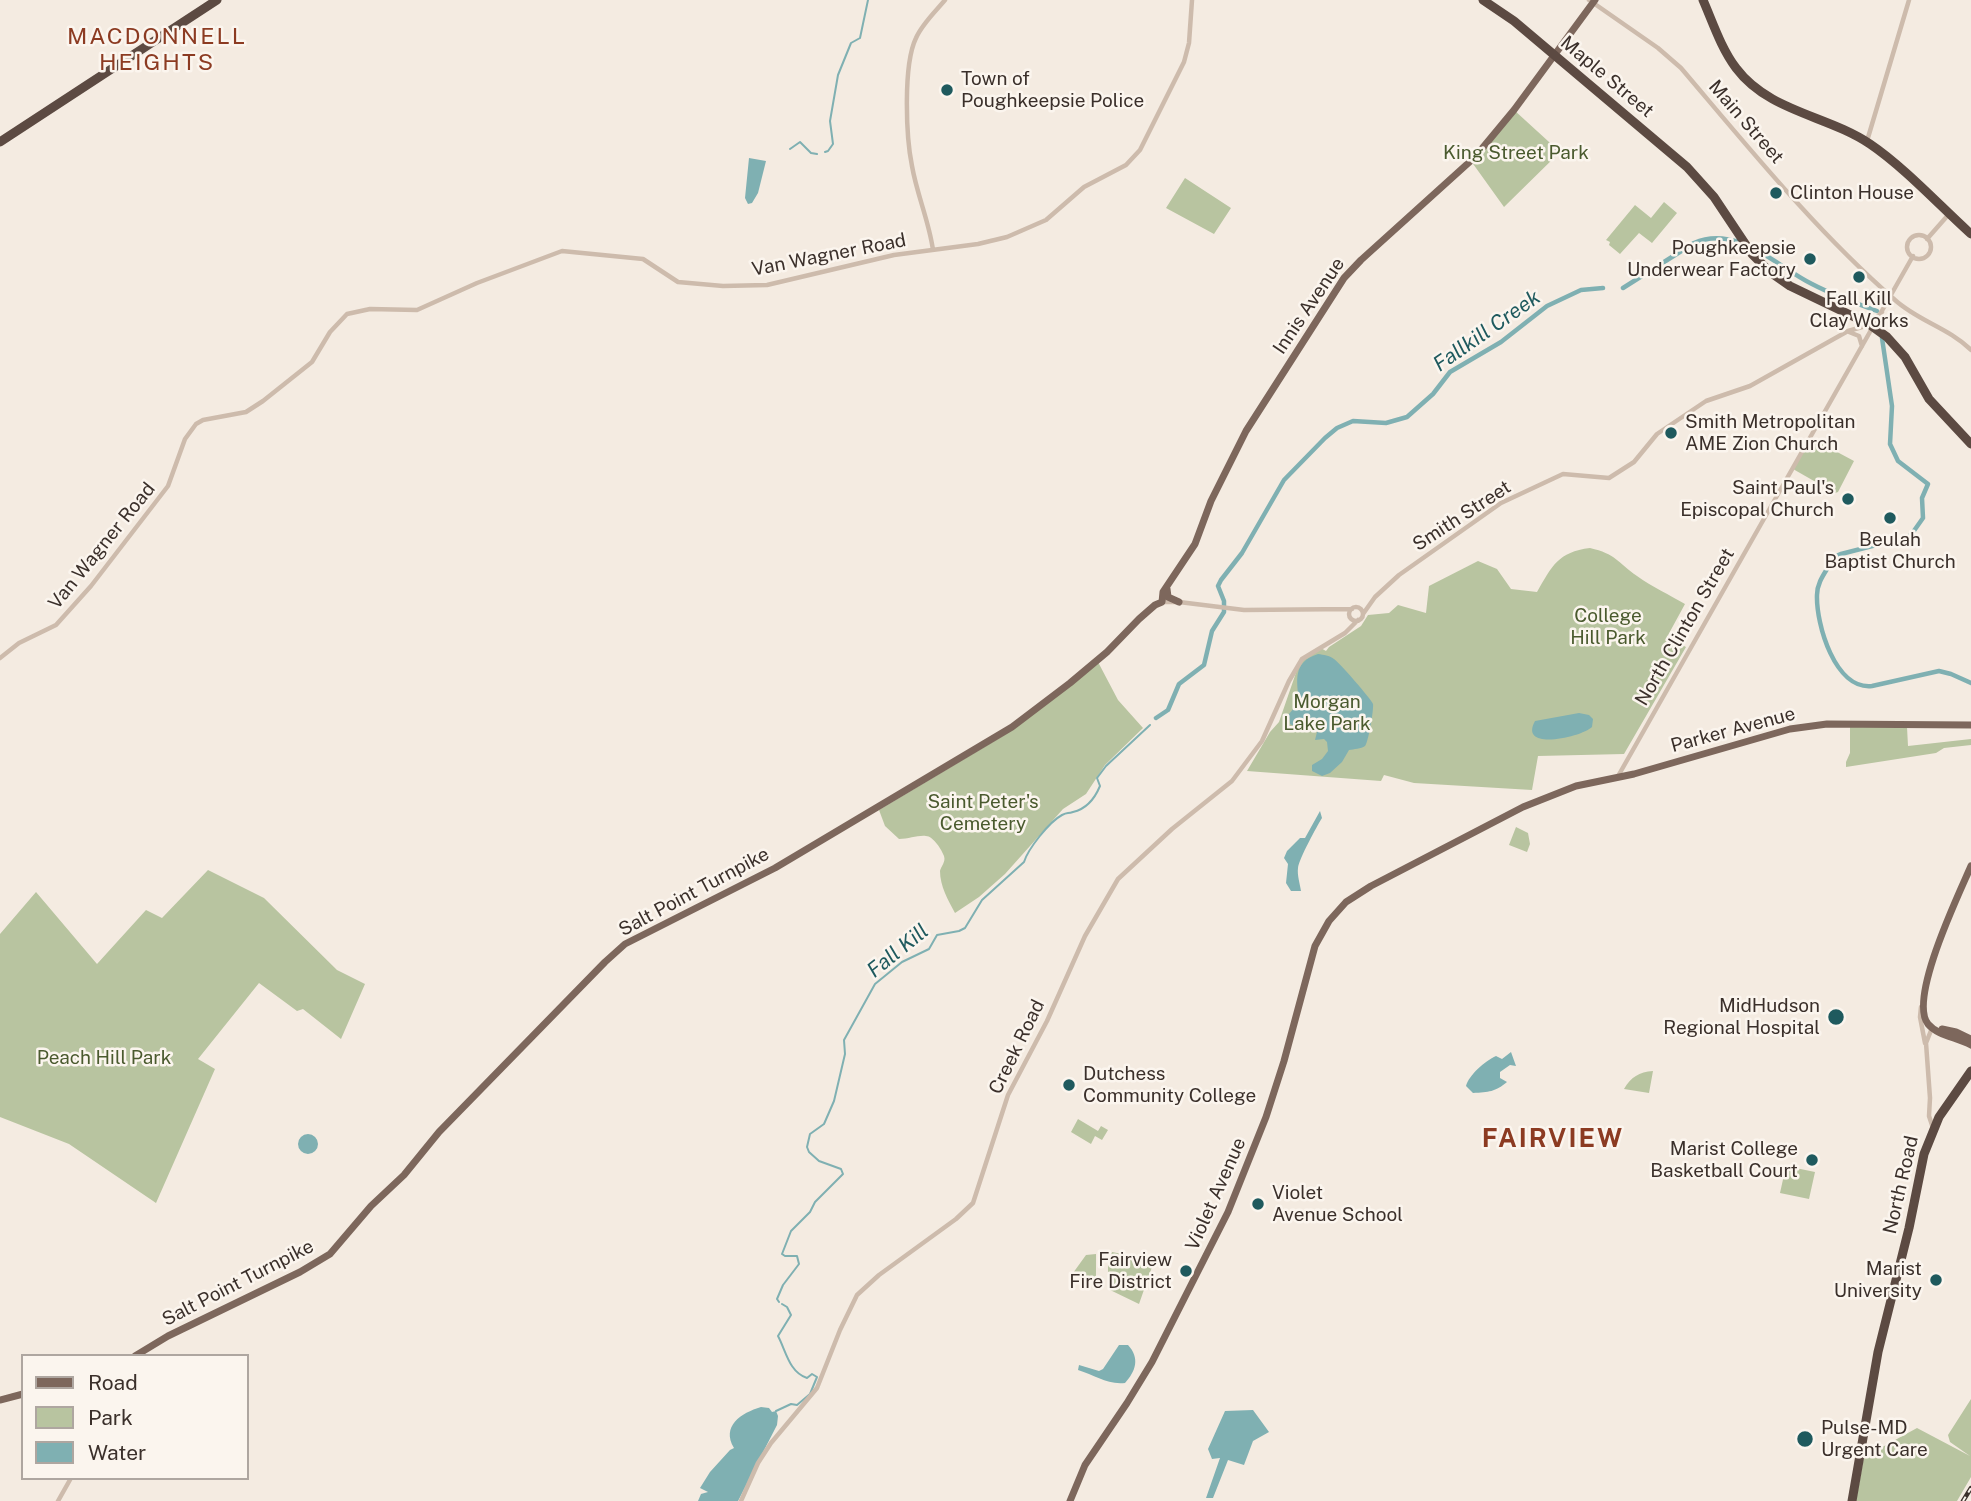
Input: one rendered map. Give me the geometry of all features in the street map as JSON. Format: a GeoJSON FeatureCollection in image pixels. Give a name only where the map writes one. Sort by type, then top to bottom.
{"type":"FeatureCollection","features":[{"type":"Feature","properties":{"kind":"highway"},"geometry":{"type":"LineString","coordinates":[[0,142],[217,0]]}},
{"type":"Feature","properties":{"kind":"highway","name":"Maple Street"},"geometry":{"type":"LineString","coordinates":[[1483,0],[1511,19],[1673,155],[1704,185],[1748,247],[1777,278],[1871,325],[1888,337],[1903,353],[1929,399],[1971,444]]}},
{"type":"Feature","properties":{"kind":"highway"},"geometry":{"type":"LineString","coordinates":[[1703,0],[1733,63],[1747,81],[1771,99],[1867,142],[1971,234]]}},
{"type":"Feature","properties":{"kind":"highway"},"geometry":{"type":"LineString","coordinates":[[1935,1131],[1944,1109],[1971,1071]]}},
{"type":"Feature","properties":{"kind":"highway"},"geometry":{"type":"LineString","coordinates":[[1935,1131],[1971,1078]]}},
{"type":"Feature","properties":{"kind":"highway","name":"North Road"},"geometry":{"type":"LineString","coordinates":[[1852,1501],[1879,1348],[1909,1228],[1923,1158],[1935,1131]]}},
{"type":"Feature","properties":{"kind":"main road","name":"Innis Avenue"},"geometry":{"type":"LineString","coordinates":[[1163,602],[1162,596],[1195,544],[1211,501],[1246,431],[1344,278],[1475,157],[1514,110],[1592,1]]}},
{"type":"Feature","properties":{"kind":"main road"},"geometry":{"type":"LineString","coordinates":[[1167,586],[1168,597],[1179,602]]}},
{"type":"Feature","properties":{"kind":"main road"},"geometry":{"type":"LineString","coordinates":[[1139,619],[1167,586]]}},
{"type":"Feature","properties":{"kind":"main road","name":"Salt Point Turnpike"},"geometry":{"type":"LineString","coordinates":[[138,1354],[168,1336],[300,1272],[330,1254],[371,1206],[404,1175],[446,1125],[625,944],[775,868],[1012,727],[1043,706],[1155,605],[1163,602]]}},
{"type":"Feature","properties":{"kind":"main road","name":"Parker Avenue"},"geometry":{"type":"LineString","coordinates":[[1511,813],[1570,788],[1617,778],[1802,727],[1833,724],[1971,725]]}},
{"type":"Feature","properties":{"kind":"main road","name":"Violet Avenue"},"geometry":{"type":"LineString","coordinates":[[1070,1501],[1083,1468],[1152,1362],[1228,1212],[1266,1117],[1289,1045],[1312,955],[1327,924],[1342,905],[1360,892],[1511,813]]}},
{"type":"Feature","properties":{"kind":"main road","name":"North Road"},"geometry":{"type":"LineString","coordinates":[[1923,1003],[1948,916],[1971,866]]}},
{"type":"Feature","properties":{"kind":"main road"},"geometry":{"type":"LineString","coordinates":[[1923,1003],[1924,1018],[1935,1031],[1971,1045]]}},
{"type":"Feature","properties":{"kind":"main road"},"geometry":{"type":"LineString","coordinates":[[1932,1028],[1954,1032],[1971,1039]]}},
{"type":"Feature","properties":{"kind":"main road"},"geometry":{"type":"LineString","coordinates":[[0,1400],[21,1395]]}},
{"type":"Feature","properties":{"kind":"street"},"geometry":{"type":"LineString","coordinates":[[933,250],[910,156],[909,71],[917,35],[945,0]]}},
{"type":"Feature","properties":{"kind":"street","name":"Van Wagner Road"},"geometry":{"type":"LineString","coordinates":[[0,658],[19,643],[56,625],[91,586],[168,485],[185,439],[195,424],[246,412],[261,402],[312,362],[330,332],[347,314],[370,309],[417,310],[477,283],[562,251],[643,259],[674,281],[723,286],[774,284],[875,259],[993,241],[1028,228],[1046,220],[1092,182],[1116,172],[1140,150],[1181,71],[1189,43],[1192,0]]}},
{"type":"Feature","properties":{"kind":"street"},"geometry":{"type":"LineString","coordinates":[[1867,142],[1909,0]]}},
{"type":"Feature","properties":{"kind":"street","name":"Main Street"},"geometry":{"type":"LineString","coordinates":[[1592,1],[1662,51],[1681,68],[1824,234],[1891,297],[1910,311],[1954,335],[1971,350]]}},
{"type":"Feature","properties":{"kind":"street"},"geometry":{"type":"LineString","coordinates":[[1927,239],[1949,214]]}},
{"type":"Feature","properties":{"kind":"street"},"geometry":{"type":"LineString","coordinates":[[1918,234],[1927,239],[1932,246],[1930,253],[1921,260],[1907,249],[1908,243],[1918,234]]}},
{"type":"Feature","properties":{"kind":"street","name":"North Clinton Street"},"geometry":{"type":"LineString","coordinates":[[1862,346],[1871,325],[1882,312],[1913,256]]}},
{"type":"Feature","properties":{"kind":"street"},"geometry":{"type":"LineString","coordinates":[[1856,329],[1861,325],[1859,319]]}},
{"type":"Feature","properties":{"kind":"street","name":"North Clinton Street"},"geometry":{"type":"LineString","coordinates":[[1617,778],[1862,346],[1871,325]]}},
{"type":"Feature","properties":{"kind":"street","name":"Smith Street"},"geometry":{"type":"LineString","coordinates":[[1352,615],[1363,614],[1399,575],[1505,500],[1563,474],[1609,478],[1631,465],[1657,434],[1706,401],[1750,386],[1844,334],[1871,325]]}},
{"type":"Feature","properties":{"kind":"street"},"geometry":{"type":"LineString","coordinates":[[1867,336],[1875,332],[1888,337]]}},
{"type":"Feature","properties":{"kind":"street"},"geometry":{"type":"LineString","coordinates":[[1844,334],[1856,334],[1861,339],[1862,346]]}},
{"type":"Feature","properties":{"kind":"street"},"geometry":{"type":"LineString","coordinates":[[1163,602],[1228,609],[1340,609],[1352,615]]}},
{"type":"Feature","properties":{"kind":"street","name":"Smith Street"},"geometry":{"type":"LineString","coordinates":[[1352,615],[1370,604]]}},
{"type":"Feature","properties":{"kind":"street"},"geometry":{"type":"LineString","coordinates":[[1360,608],[1363,614]]}},
{"type":"Feature","properties":{"kind":"street","name":"Creek Road"},"geometry":{"type":"LineString","coordinates":[[741,1501],[771,1443],[817,1388],[857,1296],[878,1276],[970,1207],[977,1194],[1006,1100],[1048,1018],[1083,940],[1113,886],[1129,866],[1223,790],[1242,770],[1264,738],[1301,659],[1345,633],[1351,627],[1352,615]]}},
{"type":"Feature","properties":{"kind":"street","name":"North Road"},"geometry":{"type":"LineString","coordinates":[[1923,1003],[1920,1017],[1926,1047]]}},
{"type":"Feature","properties":{"kind":"street","name":"North Road"},"geometry":{"type":"LineString","coordinates":[[1932,1028],[1926,1038],[1926,1047],[1930,1113],[1935,1131]]}},
{"type":"Feature","properties":{"kind":"street"},"geometry":{"type":"LineString","coordinates":[[58,1501],[70,1480]]}},
{"type":"Feature","properties":{"kind":"green space","name":"King Street Park"},"geometry":{"type":"Polygon","coordinates":[[[1514,110],[1560,152],[1504,207],[1471,161],[1514,110]]]}},
{"type":"Feature","properties":{"kind":"green space"},"geometry":{"type":"Polygon","coordinates":[[[1185,178],[1231,208],[1214,234],[1166,208],[1185,178]]]}},
{"type":"Feature","properties":{"kind":"green space"},"geometry":{"type":"Polygon","coordinates":[[[1664,202],[1677,213],[1652,243],[1639,233],[1620,254],[1609,245],[1610,242],[1606,240],[1635,205],[1651,218],[1664,202]]]}},
{"type":"Feature","properties":{"kind":"green space"},"geometry":{"type":"Polygon","coordinates":[[[1811,438],[1854,461],[1838,492],[1835,493],[1793,469],[1811,438]]]}},
{"type":"Feature","properties":{"kind":"green space"},"geometry":{"type":"Polygon","coordinates":[[[1590,548],[1611,556],[1643,580],[1685,604],[1667,637],[1686,647],[1624,754],[1538,756],[1532,790],[1414,783],[1384,775],[1381,781],[1247,771],[1279,722],[1299,664],[1319,647],[1326,651],[1361,626],[1368,615],[1389,613],[1398,605],[1426,613],[1429,586],[1478,561],[1497,569],[1511,589],[1537,592],[1547,575],[1563,557],[1590,548]]]}},
{"type":"Feature","properties":{"kind":"green space","name":"Saint Peter's Cemetery"},"geometry":{"type":"Polygon","coordinates":[[[1098,662],[1118,700],[1143,728],[1105,765],[1086,794],[1063,809],[1005,874],[979,897],[955,913],[941,882],[940,871],[944,858],[937,844],[926,836],[899,839],[885,826],[879,810],[1006,734],[1098,662]]]}},
{"type":"Feature","properties":{"kind":"green space"},"geometry":{"type":"Polygon","coordinates":[[[1850,726],[1907,727],[1908,746],[1971,739],[1971,745],[1846,767],[1850,753],[1850,726]]]}},
{"type":"Feature","properties":{"kind":"green space"},"geometry":{"type":"Polygon","coordinates":[[[1516,827],[1528,833],[1530,844],[1527,852],[1509,845],[1516,827]]]}},
{"type":"Feature","properties":{"kind":"green space","name":"Peach Hill Park"},"geometry":{"type":"Polygon","coordinates":[[[208,870],[264,898],[337,970],[365,984],[341,1039],[303,1009],[297,1011],[259,983],[198,1059],[215,1069],[156,1203],[69,1144],[0,1117],[0,934],[36,892],[97,964],[146,910],[162,918],[208,870]]]}},
{"type":"Feature","properties":{"kind":"green space"},"geometry":{"type":"Polygon","coordinates":[[[1653,1071],[1649,1093],[1624,1089],[1636,1076],[1653,1071]]]}},
{"type":"Feature","properties":{"kind":"green space"},"geometry":{"type":"Polygon","coordinates":[[[1078,1119],[1098,1131],[1101,1126],[1108,1130],[1102,1140],[1095,1136],[1091,1144],[1071,1132],[1078,1119]]]}},
{"type":"Feature","properties":{"kind":"green space"},"geometry":{"type":"Polygon","coordinates":[[[1786,1166],[1815,1172],[1809,1199],[1780,1193],[1786,1166]]]}},
{"type":"Feature","properties":{"kind":"green space"},"geometry":{"type":"Polygon","coordinates":[[[1112,1252],[1147,1259],[1152,1267],[1139,1304],[1108,1289],[1108,1265],[1112,1252]]]}},
{"type":"Feature","properties":{"kind":"green space"},"geometry":{"type":"Polygon","coordinates":[[[1096,1254],[1096,1279],[1092,1281],[1073,1273],[1086,1255],[1096,1254]]]}},
{"type":"Feature","properties":{"kind":"green space"},"geometry":{"type":"Polygon","coordinates":[[[1971,1399],[1971,1477],[1957,1501],[1856,1501],[1864,1457],[1917,1428],[1970,1456],[1950,1442],[1948,1435],[1971,1399]]]}},
{"type":"Feature","properties":{"kind":"water"},"geometry":{"type":"Polygon","coordinates":[[[749,158],[766,161],[758,193],[752,203],[748,204],[745,198],[749,158]]]}},
{"type":"Feature","properties":{"kind":"water"},"geometry":{"type":"Polygon","coordinates":[[[1318,654],[1337,662],[1373,704],[1365,746],[1349,750],[1342,762],[1330,773],[1322,776],[1312,771],[1312,765],[1328,751],[1327,742],[1324,739],[1315,740],[1318,728],[1313,720],[1297,728],[1290,724],[1289,714],[1299,702],[1297,680],[1300,667],[1310,657],[1318,654]]]}},
{"type":"Feature","properties":{"kind":"water"},"geometry":{"type":"Polygon","coordinates":[[[1579,713],[1589,715],[1593,719],[1592,727],[1576,735],[1543,739],[1535,736],[1532,731],[1535,721],[1579,713]]]}},
{"type":"Feature","properties":{"kind":"water"},"geometry":{"type":"Polygon","coordinates":[[[1320,811],[1322,818],[1298,868],[1301,891],[1291,891],[1286,883],[1288,864],[1284,858],[1300,838],[1305,838],[1320,811]]]}},
{"type":"Feature","properties":{"kind":"water"},"geometry":{"type":"Polygon","coordinates":[[[1511,1052],[1516,1066],[1510,1065],[1500,1072],[1500,1078],[1507,1082],[1492,1091],[1473,1093],[1466,1086],[1474,1073],[1487,1061],[1496,1056],[1502,1059],[1511,1052]]]}},
{"type":"Feature","properties":{"kind":"water"},"geometry":{"type":"Polygon","coordinates":[[[308,1134],[315,1137],[318,1144],[315,1151],[308,1154],[301,1151],[298,1144],[301,1137],[308,1134]]]}},
{"type":"Feature","properties":{"kind":"water"},"geometry":{"type":"Polygon","coordinates":[[[1119,1345],[1128,1345],[1135,1360],[1132,1374],[1125,1383],[1107,1381],[1078,1370],[1079,1365],[1099,1371],[1103,1369],[1119,1345]]]}},
{"type":"Feature","properties":{"kind":"water"},"geometry":{"type":"Polygon","coordinates":[[[761,1407],[776,1411],[777,1425],[738,1501],[698,1501],[701,1494],[708,1492],[700,1488],[710,1472],[734,1448],[730,1433],[735,1422],[761,1407]]]}},
{"type":"Feature","properties":{"kind":"water"},"geometry":{"type":"Polygon","coordinates":[[[1253,1410],[1269,1432],[1253,1441],[1244,1465],[1228,1460],[1213,1498],[1206,1498],[1220,1458],[1212,1459],[1208,1449],[1225,1411],[1253,1410]]]}},
{"type":"Feature","properties":{"kind":"waterway"},"geometry":{"type":"LineString","coordinates":[[825,152],[833,144],[830,121],[838,75],[851,43],[860,38],[868,0]]}},
{"type":"Feature","properties":{"kind":"waterway"},"geometry":{"type":"LineString","coordinates":[[790,149],[800,142],[811,153],[817,154]]}},
{"type":"Feature","properties":{"kind":"waterway","name":"Fallkill Creek"},"geometry":{"type":"LineString","coordinates":[[1623,288],[1694,243],[1726,239],[1756,250],[1820,288],[1877,311]]}},
{"type":"Feature","properties":{"kind":"waterway","name":"Fallkill Creek"},"geometry":{"type":"LineString","coordinates":[[1156,718],[1168,710],[1179,684],[1204,665],[1212,631],[1224,612],[1224,601],[1218,586],[1221,580],[1242,553],[1284,480],[1325,438],[1337,428],[1353,421],[1386,423],[1407,417],[1433,394],[1450,372],[1501,342],[1547,306],[1581,290],[1603,288]]}},
{"type":"Feature","properties":{"kind":"waterway","name":"Fallkill Creek"},"geometry":{"type":"LineString","coordinates":[[1882,338],[1892,406],[1890,444],[1898,461],[1928,484],[1922,498],[1923,518],[1911,535],[1901,541],[1884,543],[1834,558],[1822,578],[1817,595],[1824,638],[1838,667],[1848,678],[1859,684],[1872,686],[1939,671],[1971,683]]}},
{"type":"Feature","properties":{"kind":"waterway","name":"Fall Kill"},"geometry":{"type":"LineString","coordinates":[[779,1302],[777,1299],[783,1285],[799,1264],[797,1256],[782,1254],[791,1231],[843,1174],[841,1169],[819,1161],[807,1147],[810,1134],[824,1124],[834,1101],[845,1054],[844,1040],[875,984],[902,962],[929,949],[937,935],[965,928],[982,900],[1024,862],[1034,843],[1051,823],[1062,815],[1078,811],[1090,802],[1100,786],[1097,778],[1106,766],[1150,725]]}},
{"type":"Feature","properties":{"kind":"waterway","name":"Fall Kill"},"geometry":{"type":"LineString","coordinates":[[776,1411],[791,1404],[797,1405],[810,1394],[817,1377],[812,1374],[807,1378],[801,1375],[789,1360],[778,1336],[791,1315],[782,1304]]}},
{"type":"Feature","properties":{"kind":"railway"},"geometry":{"type":"LineString","coordinates":[[1963,1501],[1971,1488]]}},
{"type":"Feature","properties":{"kind":"place","name":"Town of Poughkeepsie Police"},"geometry":{"type":"Point","coordinates":[947,90]}},
{"type":"Feature","properties":{"kind":"place","name":"Clinton House"},"geometry":{"type":"Point","coordinates":[1776,193]}},
{"type":"Feature","properties":{"kind":"place","name":"Poughkeepsie Underwear Factory"},"geometry":{"type":"Point","coordinates":[1810,259]}},
{"type":"Feature","properties":{"kind":"place","name":"Fall Kill Clay Works"},"geometry":{"type":"Point","coordinates":[1859,277]}},
{"type":"Feature","properties":{"kind":"place","name":"Smith Metropolitan AME Zion Church"},"geometry":{"type":"Point","coordinates":[1671,433]}},
{"type":"Feature","properties":{"kind":"place","name":"Saint Paul's Episcopal Church"},"geometry":{"type":"Point","coordinates":[1848,499]}},
{"type":"Feature","properties":{"kind":"place","name":"Beulah Baptist Church"},"geometry":{"type":"Point","coordinates":[1890,518]}},
{"type":"Feature","properties":{"kind":"place","name":"MidHudson Regional Hospital"},"geometry":{"type":"Point","coordinates":[1836,1017]}},
{"type":"Feature","properties":{"kind":"place","name":"Dutchess Community College"},"geometry":{"type":"Point","coordinates":[1069,1085]}},
{"type":"Feature","properties":{"kind":"place","name":"Marist College Basketball Court"},"geometry":{"type":"Point","coordinates":[1812,1160]}},
{"type":"Feature","properties":{"kind":"place","name":"Violet Avenue School"},"geometry":{"type":"Point","coordinates":[1258,1204]}},
{"type":"Feature","properties":{"kind":"place","name":"Fairview Fire District"},"geometry":{"type":"Point","coordinates":[1186,1271]}},
{"type":"Feature","properties":{"kind":"place","name":"Marist University"},"geometry":{"type":"Point","coordinates":[1936,1280]}},
{"type":"Feature","properties":{"kind":"place","name":"Pulse-MD Urgent Care"},"geometry":{"type":"Point","coordinates":[1805,1439]}},
{"type":"Feature","properties":{"kind":"district","name":"MACDONNELL HEIGHTS"},"geometry":{"type":"Point","coordinates":[157,50]}},
{"type":"Feature","properties":{"kind":"district","name":"FAIRVIEW"},"geometry":{"type":"Point","coordinates":[1553,1139]}},
{"type":"Feature","properties":{"kind":"park label","name":"College Hill Park"},"geometry":{"type":"Point","coordinates":[1608,627]}},
{"type":"Feature","properties":{"kind":"park label","name":"Morgan Lake Park"},"geometry":{"type":"Point","coordinates":[1327,713]}}]}
